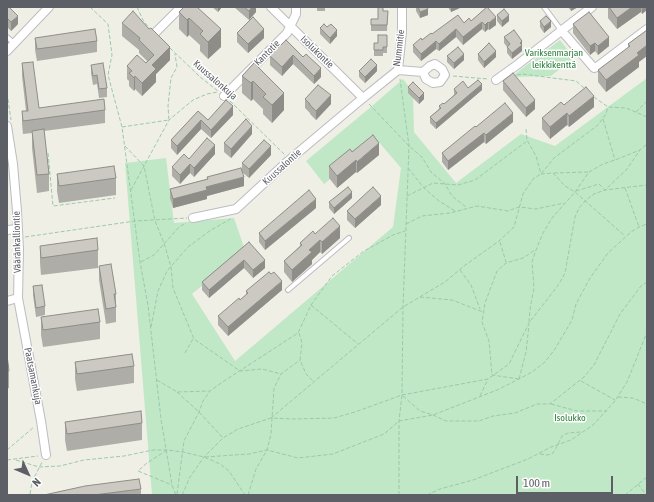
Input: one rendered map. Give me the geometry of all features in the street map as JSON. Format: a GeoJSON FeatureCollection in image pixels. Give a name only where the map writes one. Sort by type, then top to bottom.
{"type":"FeatureCollection","features":[{"type":"Feature","properties":{"kind":"street"},"geometry":{"type":"LineString","coordinates":[[7,51],[50,7]]}},
{"type":"Feature","properties":{"kind":"street"},"geometry":{"type":"LineString","coordinates":[[155,33],[181,7]]}},
{"type":"Feature","properties":{"kind":"street","name":"Isolukontie"},"geometry":{"type":"LineString","coordinates":[[271,7],[363,98]]}},
{"type":"Feature","properties":{"kind":"street"},"geometry":{"type":"LineString","coordinates":[[291,27],[296,14],[296,7]]}},
{"type":"Feature","properties":{"kind":"street","name":"Nummitie"},"geometry":{"type":"LineString","coordinates":[[363,98],[398,70],[402,32],[402,7]]}},
{"type":"Feature","properties":{"kind":"street"},"geometry":{"type":"LineString","coordinates":[[496,80],[592,7]]}},
{"type":"Feature","properties":{"kind":"street","name":"Kantotie"},"geometry":{"type":"LineString","coordinates":[[222,94],[287,33],[291,27]]}},
{"type":"Feature","properties":{"kind":"street"},"geometry":{"type":"LineString","coordinates":[[561,30],[594,68],[647,29]]}},
{"type":"Feature","properties":{"kind":"street"},"geometry":{"type":"LineString","coordinates":[[398,70],[424,72],[430,66],[435,64],[442,69],[445,75],[440,82],[433,83],[426,79],[424,72]]}},
{"type":"Feature","properties":{"kind":"street","name":"Kuussalontie"},"geometry":{"type":"LineString","coordinates":[[236,209],[290,159],[363,98]]}},
{"type":"Feature","properties":{"kind":"street","name":"Vääränkalliontie"},"geometry":{"type":"LineString","coordinates":[[7,126],[13,164],[18,228],[18,298]]}},
{"type":"Feature","properties":{"kind":"street"},"geometry":{"type":"LineString","coordinates":[[193,218],[236,209]]}},
{"type":"Feature","properties":{"kind":"street"},"geometry":{"type":"LineString","coordinates":[[7,230],[18,228]]}},
{"type":"Feature","properties":{"kind":"street"},"geometry":{"type":"LineString","coordinates":[[7,301],[18,298]]}},
{"type":"Feature","properties":{"kind":"street","name":"Paatsamankuja"},"geometry":{"type":"LineString","coordinates":[[18,298],[46,455]]}},
{"type":"Feature","properties":{"kind":"lane"},"geometry":{"type":"LineString","coordinates":[[544,7],[561,30]]}},
{"type":"Feature","properties":{"kind":"lane"},"geometry":{"type":"LineString","coordinates":[[7,37],[14,44]]}},
{"type":"Feature","properties":{"kind":"lane"},"geometry":{"type":"LineString","coordinates":[[288,290],[349,238]]}},
{"type":"Feature","properties":{"kind":"path"},"geometry":{"type":"LineString","coordinates":[[90,7],[108,24],[112,55],[108,75],[122,127],[158,380],[161,419],[172,485],[176,495]]}},
{"type":"Feature","properties":{"kind":"path"},"geometry":{"type":"LineString","coordinates":[[137,7],[146,24],[155,33]]}},
{"type":"Feature","properties":{"kind":"path","name":"Kuussalonkuja"},"geometry":{"type":"LineString","coordinates":[[170,48],[200,77],[222,94],[290,159]]}},
{"type":"Feature","properties":{"kind":"path"},"geometry":{"type":"LineString","coordinates":[[169,120],[168,106],[171,78],[177,67],[175,53]]}},
{"type":"Feature","properties":{"kind":"path"},"geometry":{"type":"LineString","coordinates":[[398,70],[409,146],[403,307],[402,395],[399,421],[399,495]]}},
{"type":"Feature","properties":{"kind":"path"},"geometry":{"type":"LineString","coordinates":[[516,75],[522,74],[576,81],[587,91]]}},
{"type":"Feature","properties":{"kind":"path"},"geometry":{"type":"LineString","coordinates":[[445,75],[496,80]]}},
{"type":"Feature","properties":{"kind":"path"},"geometry":{"type":"LineString","coordinates":[[131,190],[169,120],[193,100],[207,94],[222,94]]}},
{"type":"Feature","properties":{"kind":"path"},"geometry":{"type":"LineString","coordinates":[[591,94],[608,107],[626,108],[647,117]]}},
{"type":"Feature","properties":{"kind":"path"},"geometry":{"type":"LineString","coordinates":[[363,98],[409,146],[422,157],[431,172],[445,184],[452,196],[467,208]]}},
{"type":"Feature","properties":{"kind":"path"},"geometry":{"type":"LineString","coordinates":[[636,112],[647,101]]}},
{"type":"Feature","properties":{"kind":"path"},"geometry":{"type":"LineString","coordinates":[[271,418],[403,307],[445,282],[460,269],[499,241],[514,227],[523,194],[533,179],[541,174],[554,158],[598,125],[606,114],[608,107]]}},
{"type":"Feature","properties":{"kind":"path"},"geometry":{"type":"LineString","coordinates":[[603,118],[615,160]]}},
{"type":"Feature","properties":{"kind":"path"},"geometry":{"type":"LineString","coordinates":[[122,127],[169,120]]}},
{"type":"Feature","properties":{"kind":"path"},"geometry":{"type":"LineString","coordinates":[[526,129],[527,140],[536,156],[541,174]]}},
{"type":"Feature","properties":{"kind":"path"},"geometry":{"type":"LineString","coordinates":[[407,196],[433,183],[458,185],[475,180],[516,150],[527,140]]}},
{"type":"Feature","properties":{"kind":"path"},"geometry":{"type":"LineString","coordinates":[[605,190],[627,169],[640,150],[647,144]]}},
{"type":"Feature","properties":{"kind":"path"},"geometry":{"type":"LineString","coordinates":[[124,146],[144,166],[155,221],[164,243],[171,267],[173,288],[194,339],[240,370],[262,369],[281,374]]}},
{"type":"Feature","properties":{"kind":"path"},"geometry":{"type":"LineString","coordinates":[[519,379],[526,352],[530,308],[534,288],[532,262],[542,233],[552,218],[590,172],[603,164],[640,150]]}},
{"type":"Feature","properties":{"kind":"path"},"geometry":{"type":"LineString","coordinates":[[48,153],[53,206],[115,198]]}},
{"type":"Feature","properties":{"kind":"path"},"geometry":{"type":"LineString","coordinates":[[408,167],[424,188],[439,201],[456,212]]}},
{"type":"Feature","properties":{"kind":"path"},"geometry":{"type":"LineString","coordinates":[[541,174],[590,172]]}},
{"type":"Feature","properties":{"kind":"path"},"geometry":{"type":"LineString","coordinates":[[553,173],[565,186],[575,192],[625,236]]}},
{"type":"Feature","properties":{"kind":"path"},"geometry":{"type":"LineString","coordinates":[[575,192],[599,184],[605,190]]}},
{"type":"Feature","properties":{"kind":"path"},"geometry":{"type":"LineString","coordinates":[[480,396],[488,379],[509,364],[529,323],[559,284],[565,273],[575,217],[579,208],[594,194],[605,190],[647,185]]}},
{"type":"Feature","properties":{"kind":"path"},"geometry":{"type":"LineString","coordinates":[[624,188],[638,227]]}},
{"type":"Feature","properties":{"kind":"path"},"geometry":{"type":"LineString","coordinates":[[406,224],[422,216],[456,212],[477,206],[508,211],[519,207],[536,209],[564,203]]}},
{"type":"Feature","properties":{"kind":"path"},"geometry":{"type":"LineString","coordinates":[[151,328],[158,291],[167,271],[188,247],[211,230],[229,220],[236,209]]}},
{"type":"Feature","properties":{"kind":"path"},"geometry":{"type":"LineString","coordinates":[[23,237],[135,221],[193,218]]}},
{"type":"Feature","properties":{"kind":"path"},"geometry":{"type":"LineString","coordinates":[[140,262],[154,255],[179,227],[193,218]]}},
{"type":"Feature","properties":{"kind":"path"},"geometry":{"type":"LineString","coordinates":[[204,457],[244,454],[267,450],[298,458],[333,454],[384,434],[399,421],[433,415],[497,390],[519,379],[532,372],[545,362],[555,349],[572,320],[576,304],[590,278],[608,253],[625,236],[638,227],[647,224]]}},
{"type":"Feature","properties":{"kind":"path"},"geometry":{"type":"LineString","coordinates":[[176,495],[184,441],[203,401],[210,391],[298,333],[310,305],[332,276],[364,251],[394,235],[406,231]]}},
{"type":"Feature","properties":{"kind":"path"},"geometry":{"type":"LineString","coordinates":[[499,241],[506,263]]}},
{"type":"Feature","properties":{"kind":"path"},"geometry":{"type":"LineString","coordinates":[[492,375],[489,341],[482,322],[488,293],[497,271],[506,263],[523,258],[536,250]]}},
{"type":"Feature","properties":{"kind":"path"},"geometry":{"type":"LineString","coordinates":[[460,269],[471,285],[481,311]]}},
{"type":"Feature","properties":{"kind":"path"},"geometry":{"type":"LineString","coordinates":[[550,404],[580,381],[594,365],[620,314],[641,286],[647,282]]}},
{"type":"Feature","properties":{"kind":"path"},"geometry":{"type":"LineString","coordinates":[[420,297],[452,300],[483,312]]}},
{"type":"Feature","properties":{"kind":"path"},"geometry":{"type":"LineString","coordinates":[[310,305],[358,344]]}},
{"type":"Feature","properties":{"kind":"path"},"geometry":{"type":"LineString","coordinates":[[427,495],[440,489],[499,471],[528,459],[571,440],[593,425],[607,411],[631,374],[647,332]]}},
{"type":"Feature","properties":{"kind":"path"},"geometry":{"type":"LineString","coordinates":[[298,333],[302,343],[300,360],[306,374],[314,382]]}},
{"type":"Feature","properties":{"kind":"path"},"geometry":{"type":"LineString","coordinates":[[185,353],[194,339]]}},
{"type":"Feature","properties":{"kind":"path"},"geometry":{"type":"LineString","coordinates":[[248,495],[256,469],[267,450],[271,434],[274,388],[281,374],[300,360]]}},
{"type":"Feature","properties":{"kind":"path"},"geometry":{"type":"LineString","coordinates":[[492,375],[519,379]]}},
{"type":"Feature","properties":{"kind":"path"},"geometry":{"type":"LineString","coordinates":[[182,495],[190,477],[204,457],[223,438],[238,429],[271,418],[334,418],[402,395],[488,379]]}},
{"type":"Feature","properties":{"kind":"path"},"geometry":{"type":"LineString","coordinates":[[158,380],[177,392],[199,412],[223,438]]}},
{"type":"Feature","properties":{"kind":"path"},"geometry":{"type":"LineString","coordinates":[[580,381],[615,400]]}},
{"type":"Feature","properties":{"kind":"path"},"geometry":{"type":"LineString","coordinates":[[177,392],[210,391]]}},
{"type":"Feature","properties":{"kind":"path"},"geometry":{"type":"LineString","coordinates":[[402,395],[420,411],[433,415],[446,422],[479,420],[493,416],[515,413],[537,404],[550,404],[577,411],[607,411]]}},
{"type":"Feature","properties":{"kind":"path"},"geometry":{"type":"LineString","coordinates":[[618,396],[633,398],[647,404]]}},
{"type":"Feature","properties":{"kind":"path"},"geometry":{"type":"LineString","coordinates":[[7,450],[41,421]]}},
{"type":"Feature","properties":{"kind":"path"},"geometry":{"type":"LineString","coordinates":[[539,453],[547,455],[552,454],[562,436],[568,433],[583,432]]}},
{"type":"Feature","properties":{"kind":"path"},"geometry":{"type":"LineString","coordinates":[[16,460],[39,467],[60,466],[84,460],[124,456],[153,450],[183,452],[204,457],[220,464],[229,471],[245,495]]}},
{"type":"Feature","properties":{"kind":"path"},"geometry":{"type":"LineString","coordinates":[[167,450],[147,463],[138,471],[172,485]]}},
{"type":"Feature","properties":{"kind":"path"},"geometry":{"type":"LineString","coordinates":[[7,460],[46,455]]}},
{"type":"Feature","properties":{"kind":"path"},"geometry":{"type":"LineString","coordinates":[[30,494],[32,482],[46,455]]}},
{"type":"Feature","properties":{"kind":"path"},"geometry":{"type":"LineString","coordinates":[[625,495],[647,477]]}},
{"type":"Feature","properties":{"kind":"path"},"geometry":{"type":"LineString","coordinates":[[638,484],[646,495]]}},
{"type":"Feature","properties":{"kind":"green space","name":"Variksenmarjan leikkikenttä"},"geometry":{"type":"Polygon","coordinates":[[[560,40],[574,58],[551,76],[511,77],[560,40]]]}},
{"type":"Feature","properties":{"kind":"green space","name":"Isolukko"},"geometry":{"type":"Polygon","coordinates":[[[647,78],[647,495],[152,495],[125,163],[166,158],[174,223],[234,218],[245,250],[192,294],[235,361],[393,227],[401,168],[378,141],[324,184],[306,161],[403,79],[413,92],[414,132],[456,183],[521,134],[555,146],[647,78]]]}},
{"type":"Feature","properties":{"kind":"building"},"geometry":{"type":"Polygon","coordinates":[[[7,7],[9,7],[18,16],[11,22],[7,18],[7,7]]]}},
{"type":"Feature","properties":{"kind":"building"},"geometry":{"type":"Polygon","coordinates":[[[184,7],[197,7],[221,29],[208,42],[200,34],[203,31],[189,18],[187,20],[179,12],[184,7]]]}},
{"type":"Feature","properties":{"kind":"building"},"geometry":{"type":"Polygon","coordinates":[[[244,7],[252,7],[249,11],[244,7]]]}},
{"type":"Feature","properties":{"kind":"building"},"geometry":{"type":"Polygon","coordinates":[[[378,7],[383,7],[383,11],[388,11],[387,25],[371,25],[371,19],[378,19],[378,7]]]}},
{"type":"Feature","properties":{"kind":"building"},"geometry":{"type":"Polygon","coordinates":[[[418,7],[427,7],[428,9],[420,12],[418,7]]]}},
{"type":"Feature","properties":{"kind":"building"},"geometry":{"type":"Polygon","coordinates":[[[487,7],[496,17],[485,25],[482,22],[463,37],[456,29],[439,44],[436,41],[421,54],[413,45],[421,38],[422,40],[431,33],[432,34],[458,15],[464,23],[469,18],[471,21],[487,7]]]}},
{"type":"Feature","properties":{"kind":"building"},"geometry":{"type":"Polygon","coordinates":[[[609,7],[632,7],[617,18],[609,7]]]}},
{"type":"Feature","properties":{"kind":"building"},"geometry":{"type":"Polygon","coordinates":[[[504,9],[509,15],[502,21],[497,15],[504,9]]]}},
{"type":"Feature","properties":{"kind":"building"},"geometry":{"type":"Polygon","coordinates":[[[133,11],[149,29],[151,28],[170,47],[152,65],[156,69],[142,83],[135,76],[134,78],[129,73],[132,71],[127,66],[137,55],[146,63],[154,55],[139,40],[140,38],[122,23],[133,11]]]}},
{"type":"Feature","properties":{"kind":"building"},"geometry":{"type":"Polygon","coordinates":[[[589,12],[609,37],[598,46],[595,43],[590,46],[573,24],[589,12]]]}},
{"type":"Feature","properties":{"kind":"building"},"geometry":{"type":"Polygon","coordinates":[[[546,16],[551,21],[544,27],[540,21],[546,16]]]}},
{"type":"Feature","properties":{"kind":"building"},"geometry":{"type":"Polygon","coordinates":[[[253,17],[264,29],[248,44],[237,33],[253,17]]]}},
{"type":"Feature","properties":{"kind":"building"},"geometry":{"type":"Polygon","coordinates":[[[324,24],[327,27],[331,24],[337,30],[330,38],[320,28],[324,24]]]}},
{"type":"Feature","properties":{"kind":"building"},"geometry":{"type":"Polygon","coordinates":[[[95,29],[97,41],[37,49],[35,38],[95,29]]]}},
{"type":"Feature","properties":{"kind":"building"},"geometry":{"type":"Polygon","coordinates":[[[514,30],[522,41],[520,43],[522,45],[512,53],[507,47],[510,44],[504,37],[514,30]]]}},
{"type":"Feature","properties":{"kind":"building"},"geometry":{"type":"Polygon","coordinates":[[[647,30],[647,45],[637,53],[639,55],[606,80],[598,70],[630,46],[628,44],[647,30]]]}},
{"type":"Feature","properties":{"kind":"building"},"geometry":{"type":"Polygon","coordinates":[[[378,35],[387,35],[387,47],[383,47],[383,50],[374,50],[374,43],[378,43],[378,35]]]}},
{"type":"Feature","properties":{"kind":"building"},"geometry":{"type":"Polygon","coordinates":[[[286,40],[303,57],[306,54],[321,68],[314,76],[293,55],[282,67],[270,56],[286,40]]]}},
{"type":"Feature","properties":{"kind":"building"},"geometry":{"type":"Polygon","coordinates":[[[489,43],[496,51],[484,62],[478,54],[489,43]]]}},
{"type":"Feature","properties":{"kind":"building"},"geometry":{"type":"Polygon","coordinates":[[[458,47],[464,54],[454,63],[447,56],[458,47]]]}},
{"type":"Feature","properties":{"kind":"building"},"geometry":{"type":"Polygon","coordinates":[[[371,59],[377,65],[365,77],[359,71],[371,59]]]}},
{"type":"Feature","properties":{"kind":"building"},"geometry":{"type":"Polygon","coordinates":[[[33,62],[39,108],[104,99],[105,110],[23,121],[22,111],[28,111],[22,63],[33,62]]]}},
{"type":"Feature","properties":{"kind":"building"},"geometry":{"type":"Polygon","coordinates":[[[103,63],[107,88],[99,89],[97,75],[93,76],[91,65],[103,63]]]}},
{"type":"Feature","properties":{"kind":"building"},"geometry":{"type":"Polygon","coordinates":[[[254,63],[284,93],[272,105],[263,97],[266,94],[253,81],[251,83],[242,76],[254,63]]]}},
{"type":"Feature","properties":{"kind":"building"},"geometry":{"type":"Polygon","coordinates":[[[513,73],[535,100],[526,108],[503,81],[513,73]]]}},
{"type":"Feature","properties":{"kind":"building"},"geometry":{"type":"Polygon","coordinates":[[[478,80],[482,84],[436,123],[430,117],[441,108],[439,106],[443,103],[444,104],[457,93],[454,89],[463,81],[468,88],[478,80]]]}},
{"type":"Feature","properties":{"kind":"building"},"geometry":{"type":"Polygon","coordinates":[[[413,82],[424,93],[419,98],[408,87],[413,82]]]}},
{"type":"Feature","properties":{"kind":"building"},"geometry":{"type":"Polygon","coordinates":[[[318,85],[331,95],[316,111],[305,99],[318,85]]]}},
{"type":"Feature","properties":{"kind":"building"},"geometry":{"type":"Polygon","coordinates":[[[586,87],[594,96],[569,116],[567,113],[550,127],[542,118],[561,102],[564,105],[586,87]]]}},
{"type":"Feature","properties":{"kind":"building"},"geometry":{"type":"Polygon","coordinates":[[[226,100],[233,106],[211,130],[201,120],[177,146],[171,140],[198,111],[208,120],[226,100]]]}},
{"type":"Feature","properties":{"kind":"building"},"geometry":{"type":"Polygon","coordinates":[[[505,103],[513,113],[486,135],[484,133],[448,161],[442,153],[505,103]]]}},
{"type":"Feature","properties":{"kind":"building"},"geometry":{"type":"Polygon","coordinates":[[[246,119],[252,126],[231,149],[224,143],[246,119]]]}},
{"type":"Feature","properties":{"kind":"building"},"geometry":{"type":"Polygon","coordinates":[[[44,129],[49,174],[37,175],[32,131],[44,129]]]}},
{"type":"Feature","properties":{"kind":"building"},"geometry":{"type":"Polygon","coordinates":[[[373,135],[379,143],[357,162],[356,160],[337,176],[329,166],[350,149],[352,152],[373,135]]]}},
{"type":"Feature","properties":{"kind":"building"},"geometry":{"type":"Polygon","coordinates":[[[207,138],[215,145],[194,168],[190,164],[180,175],[172,167],[184,154],[189,159],[207,138]]]}},
{"type":"Feature","properties":{"kind":"building"},"geometry":{"type":"Polygon","coordinates":[[[264,140],[271,146],[249,169],[242,163],[264,140]]]}},
{"type":"Feature","properties":{"kind":"building"},"geometry":{"type":"Polygon","coordinates":[[[114,166],[116,178],[59,186],[57,174],[114,166]]]}},
{"type":"Feature","properties":{"kind":"building"},"geometry":{"type":"Polygon","coordinates":[[[241,168],[244,177],[206,187],[207,190],[173,199],[170,189],[241,168]]]}},
{"type":"Feature","properties":{"kind":"building"},"geometry":{"type":"Polygon","coordinates":[[[348,187],[352,192],[334,208],[329,202],[348,187]]]}},
{"type":"Feature","properties":{"kind":"building"},"geometry":{"type":"Polygon","coordinates":[[[373,187],[381,196],[355,219],[347,211],[373,187]]]}},
{"type":"Feature","properties":{"kind":"building"},"geometry":{"type":"Polygon","coordinates":[[[309,190],[316,199],[265,241],[259,233],[309,190]]]}},
{"type":"Feature","properties":{"kind":"building"},"geometry":{"type":"Polygon","coordinates":[[[333,218],[340,226],[322,242],[320,240],[309,250],[312,252],[292,270],[284,261],[302,245],[300,243],[313,231],[315,234],[333,218]]]}},
{"type":"Feature","properties":{"kind":"building"},"geometry":{"type":"Polygon","coordinates":[[[97,238],[98,250],[41,258],[40,246],[97,238]]]}},
{"type":"Feature","properties":{"kind":"building"},"geometry":{"type":"Polygon","coordinates":[[[249,242],[265,260],[253,270],[244,260],[209,290],[202,282],[249,242]]]}},
{"type":"Feature","properties":{"kind":"building"},"geometry":{"type":"Polygon","coordinates":[[[111,264],[116,294],[114,294],[116,307],[106,309],[99,266],[111,264]]]}},
{"type":"Feature","properties":{"kind":"building"},"geometry":{"type":"Polygon","coordinates":[[[269,272],[271,274],[274,272],[282,281],[228,327],[218,316],[239,298],[240,300],[248,293],[246,291],[269,272]]]}},
{"type":"Feature","properties":{"kind":"building"},"geometry":{"type":"Polygon","coordinates":[[[42,285],[45,306],[36,308],[33,286],[42,285]]]}},
{"type":"Feature","properties":{"kind":"building"},"geometry":{"type":"Polygon","coordinates":[[[98,309],[100,322],[43,330],[41,317],[98,309]]]}},
{"type":"Feature","properties":{"kind":"building"},"geometry":{"type":"Polygon","coordinates":[[[132,354],[134,366],[77,374],[75,362],[132,354]]]}},
{"type":"Feature","properties":{"kind":"building"},"geometry":{"type":"Polygon","coordinates":[[[7,355],[9,371],[7,371],[7,355]]]}},
{"type":"Feature","properties":{"kind":"building"},"geometry":{"type":"Polygon","coordinates":[[[141,411],[142,423],[67,434],[65,422],[141,411]]]}},
{"type":"Feature","properties":{"kind":"building"},"geometry":{"type":"Polygon","coordinates":[[[139,479],[141,489],[94,495],[44,495],[85,486],[139,479]]]}}]}
